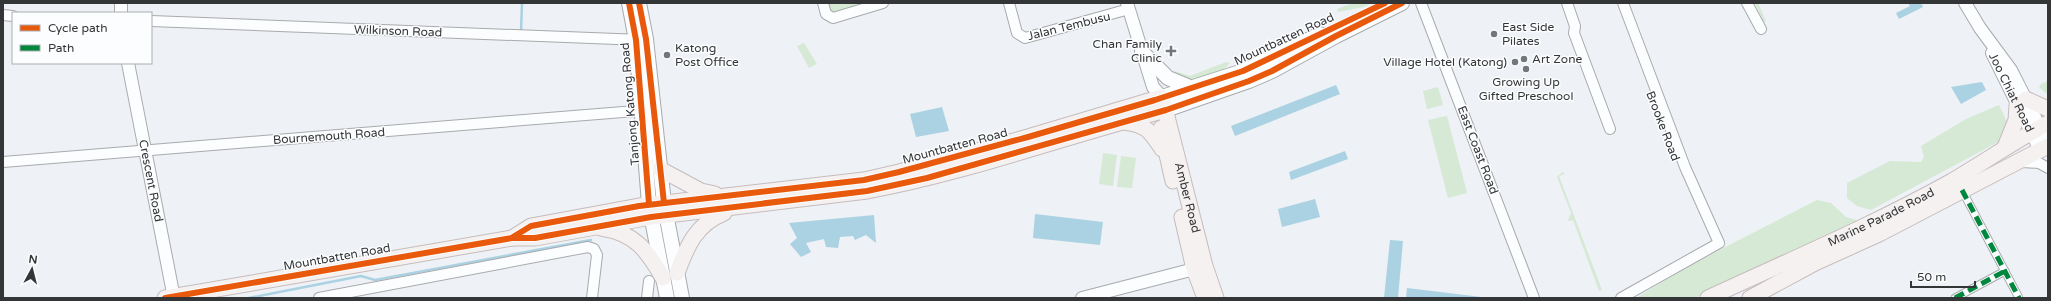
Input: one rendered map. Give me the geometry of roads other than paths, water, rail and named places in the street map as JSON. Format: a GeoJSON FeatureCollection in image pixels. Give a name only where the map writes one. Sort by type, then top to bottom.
{"type":"FeatureCollection","features":[{"type":"Feature","properties":{"kind":"main road","name":"Tanjong Katong Road"},"geometry":{"type":"LineString","coordinates":[[629,3],[641,40]]}},
{"type":"Feature","properties":{"kind":"main road","name":"Tanjong Katong Road"},"geometry":{"type":"LineString","coordinates":[[639,3],[648,110],[650,211],[656,279],[667,298]]}},
{"type":"Feature","properties":{"kind":"main road","name":"Mountbatten Road"},"geometry":{"type":"LineString","coordinates":[[665,209],[734,208],[867,191],[909,183],[963,169],[1121,122],[1159,102],[1192,88],[1268,60],[1385,3]]}},
{"type":"Feature","properties":{"kind":"main road","name":"Mountbatten Road"},"geometry":{"type":"LineString","coordinates":[[512,238],[531,226],[665,209],[723,196],[864,180],[899,172],[1159,102],[1249,81],[1272,71],[1336,36],[1402,3]]}},
{"type":"Feature","properties":{"kind":"main road"},"geometry":{"type":"LineString","coordinates":[[1142,52],[1168,78],[1192,88]]}},
{"type":"Feature","properties":{"kind":"main road","name":"Amber Road"},"geometry":{"type":"LineString","coordinates":[[1159,102],[1166,154],[1199,268],[1216,298]]}},
{"type":"Feature","properties":{"kind":"main road","name":"Amber Road"},"geometry":{"type":"LineString","coordinates":[[1159,102],[1205,298]]}},
{"type":"Feature","properties":{"kind":"main road"},"geometry":{"type":"LineString","coordinates":[[2005,147],[2022,102],[2048,109]]}},
{"type":"Feature","properties":{"kind":"main road","name":"Tanjong Katong Road"},"geometry":{"type":"LineString","coordinates":[[648,110],[660,169],[665,209],[682,298]]}},
{"type":"Feature","properties":{"kind":"main road"},"geometry":{"type":"LineString","coordinates":[[1121,122],[1144,126],[1166,154]]}},
{"type":"Feature","properties":{"kind":"main road","name":"Marine Parade Road"},"geometry":{"type":"LineString","coordinates":[[1708,298],[1875,220],[1952,181],[2005,147],[2040,128]]}},
{"type":"Feature","properties":{"kind":"main road","name":"Marine Parade Road"},"geometry":{"type":"LineString","coordinates":[[1750,298],[1815,263],[1879,234],[2045,146]]}},
{"type":"Feature","properties":{"kind":"main road"},"geometry":{"type":"LineString","coordinates":[[660,169],[701,191],[723,196]]}},
{"type":"Feature","properties":{"kind":"main road"},"geometry":{"type":"LineString","coordinates":[[677,272],[684,255],[703,224],[734,208]]}},
{"type":"Feature","properties":{"kind":"main road","name":"Mountbatten Road"},"geometry":{"type":"LineString","coordinates":[[171,298],[512,238],[535,238],[594,227],[650,211]]}},
{"type":"Feature","properties":{"kind":"main road"},"geometry":{"type":"LineString","coordinates":[[594,227],[624,234],[635,241],[648,252],[656,279]]}},
{"type":"Feature","properties":{"kind":"street"},"geometry":{"type":"LineString","coordinates":[[823,3],[826,14],[833,18],[883,3]]}},
{"type":"Feature","properties":{"kind":"street","name":"Jalan Tembusu"},"geometry":{"type":"LineString","coordinates":[[1009,3],[1017,33],[1025,38],[1128,6]]}},
{"type":"Feature","properties":{"kind":"street","name":"East Coast Road"},"geometry":{"type":"LineString","coordinates":[[1420,3],[1534,298]]}},
{"type":"Feature","properties":{"kind":"street"},"geometry":{"type":"LineString","coordinates":[[1559,3],[1569,28],[1574,33],[1610,129]]}},
{"type":"Feature","properties":{"kind":"street"},"geometry":{"type":"LineString","coordinates":[[1567,3],[1575,26],[1574,33]]}},
{"type":"Feature","properties":{"kind":"street","name":"Brooke Road"},"geometry":{"type":"LineString","coordinates":[[1617,3],[1679,168],[1716,245]]}},
{"type":"Feature","properties":{"kind":"street","name":"Brooke Road"},"geometry":{"type":"LineString","coordinates":[[1623,3],[1716,245]]}},
{"type":"Feature","properties":{"kind":"street"},"geometry":{"type":"LineString","coordinates":[[1748,3],[1761,29]]}},
{"type":"Feature","properties":{"kind":"street","name":"Joo Chiat Road"},"geometry":{"type":"LineString","coordinates":[[1965,3],[1984,34],[2011,70],[2022,102],[2040,128],[2045,146]]}},
{"type":"Feature","properties":{"kind":"street"},"geometry":{"type":"LineString","coordinates":[[1128,6],[1159,102]]}},
{"type":"Feature","properties":{"kind":"street","name":"Wilkinson Road"},"geometry":{"type":"LineString","coordinates":[[152,21],[641,40]]}},
{"type":"Feature","properties":{"kind":"street","name":"Crescent Road"},"geometry":{"type":"LineString","coordinates":[[128,64],[171,298]]}},
{"type":"Feature","properties":{"kind":"street","name":"Bournemouth Road"},"geometry":{"type":"LineString","coordinates":[[3,162],[648,110]]}},
{"type":"Feature","properties":{"kind":"street"},"geometry":{"type":"LineString","coordinates":[[2045,146],[2048,164]]}},
{"type":"Feature","properties":{"kind":"street"},"geometry":{"type":"LineString","coordinates":[[2016,162],[2031,161],[2048,168]]}},
{"type":"Feature","properties":{"kind":"street"},"geometry":{"type":"LineString","coordinates":[[1962,190],[2019,298]]}},
{"type":"Feature","properties":{"kind":"street"},"geometry":{"type":"LineString","coordinates":[[1621,298],[1716,245]]}},
{"type":"Feature","properties":{"kind":"street"},"geometry":{"type":"LineString","coordinates":[[319,298],[588,247],[594,249],[596,255],[592,298]]}},
{"type":"Feature","properties":{"kind":"street"},"geometry":{"type":"LineString","coordinates":[[1082,298],[1199,268]]}},
{"type":"Feature","properties":{"kind":"street"},"geometry":{"type":"LineString","coordinates":[[1954,298],[2005,270]]}},
{"type":"Feature","properties":{"kind":"street"},"geometry":{"type":"LineString","coordinates":[[647,298],[656,279]]}},
{"type":"Feature","properties":{"kind":"water"},"geometry":{"type":"Polygon","coordinates":[[[1908,3],[1921,3],[1923,7],[1899,19],[1896,13],[1910,6],[1908,3]]]}},
{"type":"Feature","properties":{"kind":"water"},"geometry":{"type":"Polygon","coordinates":[[[1982,82],[1986,90],[1961,104],[1951,87],[1982,82]]]}},
{"type":"Feature","properties":{"kind":"water"},"geometry":{"type":"Polygon","coordinates":[[[1336,85],[1340,94],[1235,136],[1231,126],[1336,85]]]}},
{"type":"Feature","properties":{"kind":"water"},"geometry":{"type":"Polygon","coordinates":[[[942,107],[949,131],[916,137],[910,114],[942,107]]]}},
{"type":"Feature","properties":{"kind":"water"},"geometry":{"type":"Polygon","coordinates":[[[1345,151],[1348,159],[1291,180],[1289,172],[1345,151]]]}},
{"type":"Feature","properties":{"kind":"water"},"geometry":{"type":"Polygon","coordinates":[[[1315,199],[1320,217],[1282,227],[1278,209],[1315,199]]]}},
{"type":"Feature","properties":{"kind":"water"},"geometry":{"type":"Polygon","coordinates":[[[1035,214],[1103,222],[1100,245],[1033,238],[1035,214]]]}},
{"type":"Feature","properties":{"kind":"water"},"geometry":{"type":"Polygon","coordinates":[[[874,215],[876,243],[866,235],[855,240],[853,236],[840,237],[838,248],[826,247],[824,239],[806,243],[811,252],[801,257],[790,244],[797,238],[789,223],[874,215]]]}},
{"type":"Feature","properties":{"kind":"water"},"geometry":{"type":"Polygon","coordinates":[[[1390,240],[1403,241],[1398,298],[1384,298],[1390,240]]]}},
{"type":"Feature","properties":{"kind":"water"},"geometry":{"type":"Polygon","coordinates":[[[1407,288],[1490,298],[1406,298],[1407,288]]]}},
{"type":"Feature","properties":{"kind":"waterway"},"geometry":{"type":"LineString","coordinates":[[521,32],[522,3]]}},
{"type":"Feature","properties":{"kind":"waterway"},"geometry":{"type":"LineString","coordinates":[[249,298],[361,276],[375,280],[591,240]]}},
{"type":"Feature","properties":{"kind":"place","name":"East Side Pilates"},"geometry":{"type":"Point","coordinates":[1494,34]}},
{"type":"Feature","properties":{"kind":"place","name":"Chan Family Clinic"},"geometry":{"type":"Point","coordinates":[1171,51]}},
{"type":"Feature","properties":{"kind":"place","name":"Katong Post Office"},"geometry":{"type":"Point","coordinates":[667,55]}},
{"type":"Feature","properties":{"kind":"place","name":"Art Zone"},"geometry":{"type":"Point","coordinates":[1524,59]}},
{"type":"Feature","properties":{"kind":"place","name":"Village Hotel (Katong)"},"geometry":{"type":"Point","coordinates":[1515,62]}},
{"type":"Feature","properties":{"kind":"place","name":"Growing Up Gifted Preschool"},"geometry":{"type":"Point","coordinates":[1526,69]}}]}
